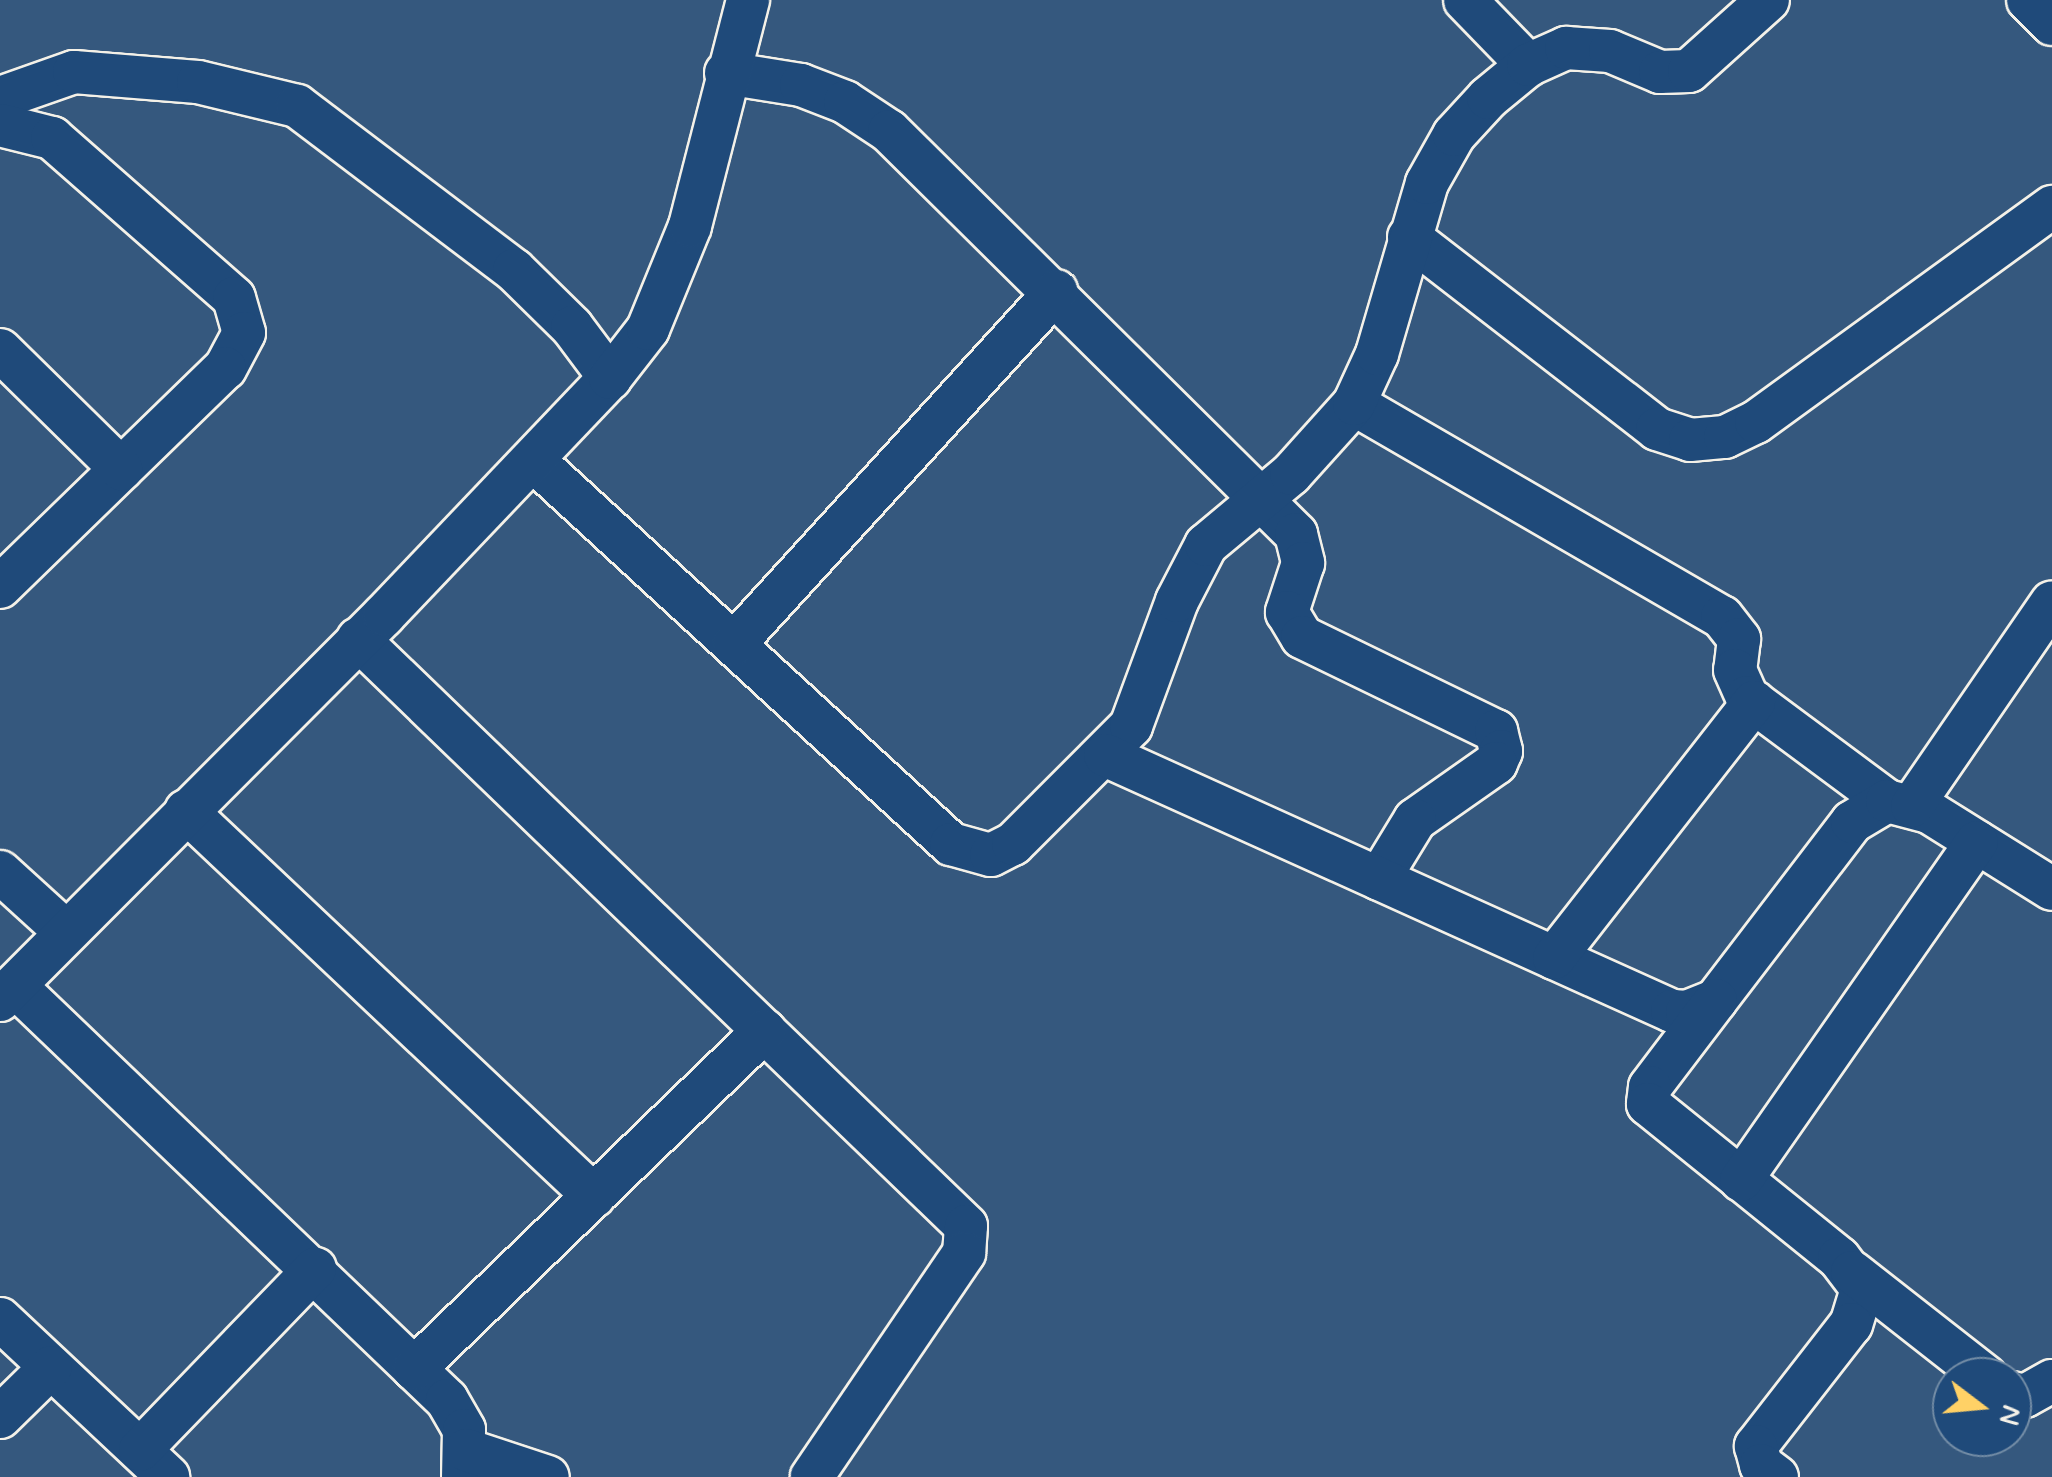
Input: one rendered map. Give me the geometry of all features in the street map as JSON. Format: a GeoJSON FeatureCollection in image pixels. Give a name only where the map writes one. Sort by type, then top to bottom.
{"type":"FeatureCollection","features":[{"type":"Feature","properties":{"kind":"street"},"geometry":{"type":"LineString","coordinates":[[548,1477],[464,1464],[459,1414],[315,1269],[7,993],[533,460],[610,378],[648,329],[674,278],[748,0]]}},
{"type":"Feature","properties":{"kind":"street"},"geometry":{"type":"LineString","coordinates":[[1466,0],[1528,65]]}},
{"type":"Feature","properties":{"kind":"street"},"geometry":{"type":"LineString","coordinates":[[533,460],[951,844],[971,854],[992,855],[1012,844],[1105,755],[1146,698],[1190,570],[1206,545],[1262,498],[1354,404],[1377,354],[1427,183],[1454,135],[1528,65],[1566,48],[1610,51],[1660,72],[1689,71],[1768,0]]}},
{"type":"Feature","properties":{"kind":"street"},"geometry":{"type":"LineString","coordinates":[[2028,0],[2052,24]]}},
{"type":"Feature","properties":{"kind":"street"},"geometry":{"type":"LineString","coordinates":[[0,98],[74,72],[198,82],[297,106],[514,270],[572,327],[610,378]]}},
{"type":"Feature","properties":{"kind":"street"},"geometry":{"type":"LineString","coordinates":[[726,73],[800,85],[845,102],[889,131],[1056,291],[1262,498],[1304,550],[1287,612],[1292,627],[1489,725],[1500,739],[1501,752],[1486,775],[1415,820],[1379,879]]}},
{"type":"Feature","properties":{"kind":"street"},"geometry":{"type":"LineString","coordinates":[[0,125],[52,138],[234,298],[243,318],[244,333],[225,368],[0,587]]}},
{"type":"Feature","properties":{"kind":"street"},"geometry":{"type":"LineString","coordinates":[[1409,237],[1657,428],[1690,440],[1725,437],[1756,422],[2052,207]]}},
{"type":"Feature","properties":{"kind":"street"},"geometry":{"type":"LineString","coordinates":[[734,644],[1056,291]]}},
{"type":"Feature","properties":{"kind":"street"},"geometry":{"type":"LineString","coordinates":[[0,350],[121,469]]}},
{"type":"Feature","properties":{"kind":"street"},"geometry":{"type":"LineString","coordinates":[[1354,404],[1722,617],[1739,639],[1739,685],[1754,702],[1900,804],[1976,842],[2052,890]]}},
{"type":"Feature","properties":{"kind":"street"},"geometry":{"type":"LineString","coordinates":[[1960,1357],[1648,1104],[1650,1087],[1852,822],[1900,804],[2052,602]]}},
{"type":"Feature","properties":{"kind":"street"},"geometry":{"type":"LineString","coordinates":[[358,639],[970,1233],[964,1253],[812,1477]]}},
{"type":"Feature","properties":{"kind":"street"},"geometry":{"type":"LineString","coordinates":[[1554,958],[1754,702]]}},
{"type":"Feature","properties":{"kind":"street"},"geometry":{"type":"LineString","coordinates":[[1105,755],[1672,1011],[1687,1012],[1716,1000]]}},
{"type":"Feature","properties":{"kind":"street"},"geometry":{"type":"LineString","coordinates":[[186,812],[594,1196]]}},
{"type":"Feature","properties":{"kind":"street"},"geometry":{"type":"LineString","coordinates":[[1741,1180],[1976,842]]}},
{"type":"Feature","properties":{"kind":"street"},"geometry":{"type":"LineString","coordinates":[[0,872],[66,932]]}},
{"type":"Feature","properties":{"kind":"street"},"geometry":{"type":"LineString","coordinates":[[414,1368],[764,1031]]}},
{"type":"Feature","properties":{"kind":"street"},"geometry":{"type":"LineString","coordinates":[[0,1318],[154,1464],[315,1269]]}},
{"type":"Feature","properties":{"kind":"street"},"geometry":{"type":"LineString","coordinates":[[1777,1477],[1761,1465],[1756,1446],[1856,1314],[1862,1289],[1852,1272]]}},
{"type":"Feature","properties":{"kind":"street"},"geometry":{"type":"LineString","coordinates":[[0,1417],[51,1367]]}}]}
